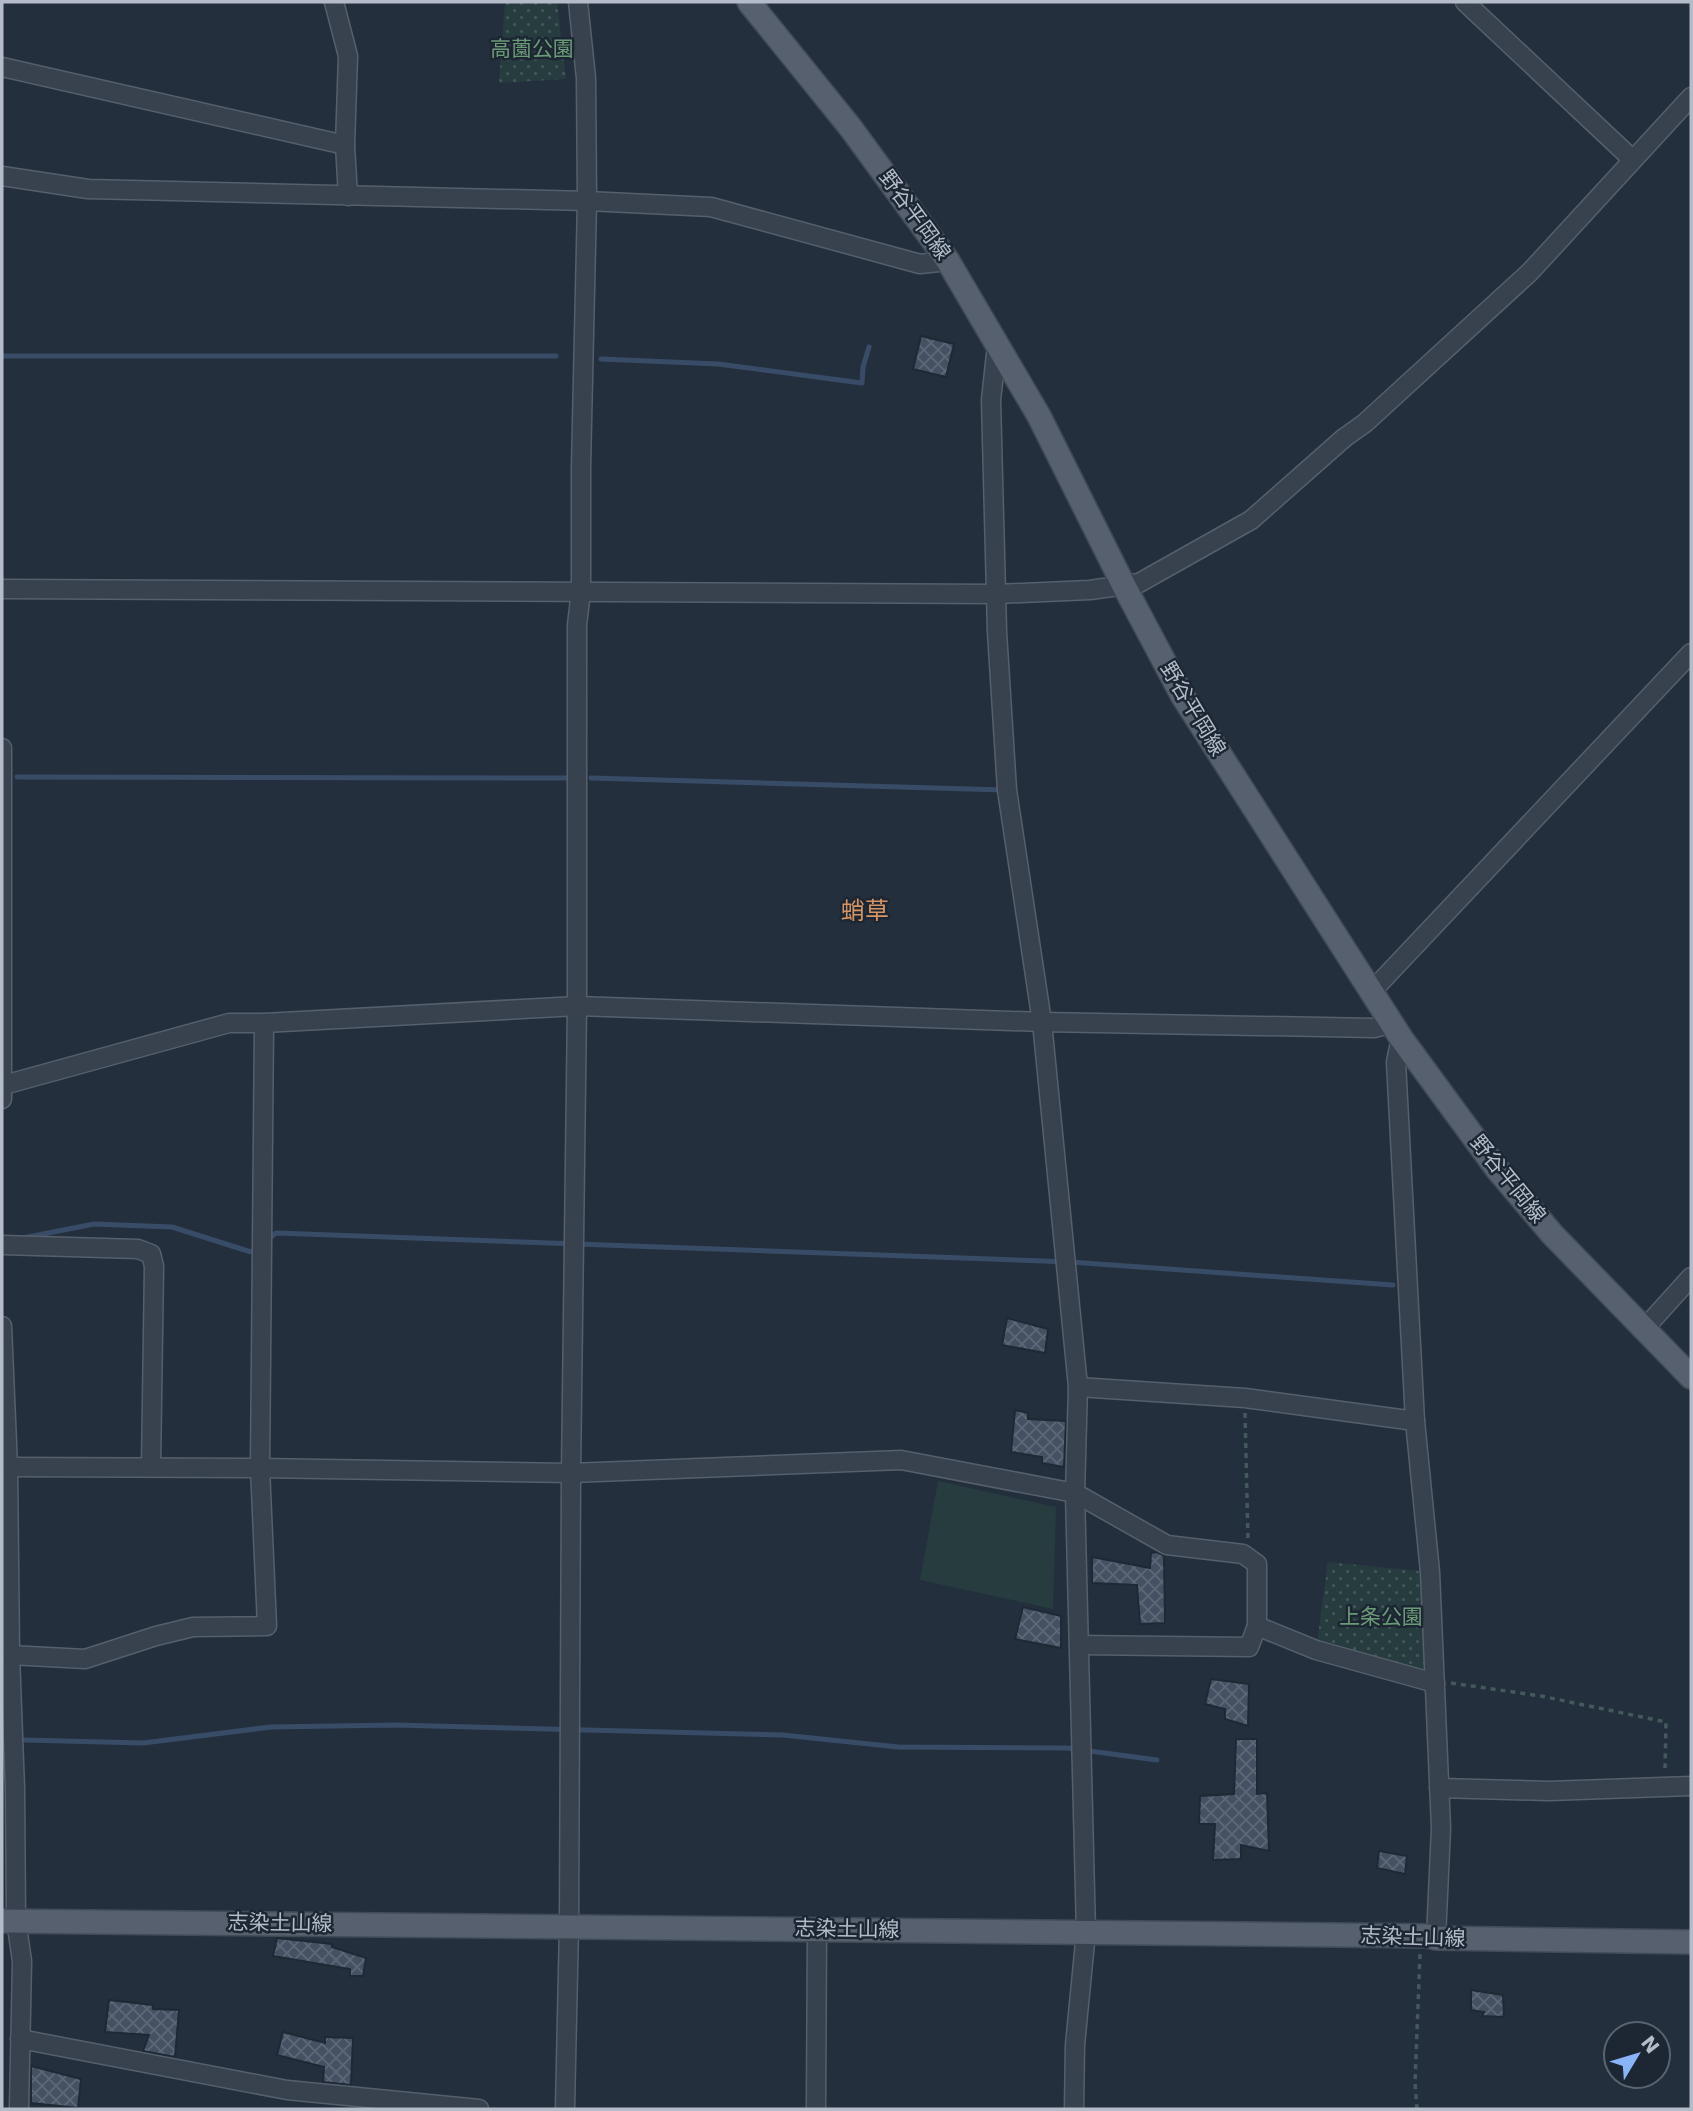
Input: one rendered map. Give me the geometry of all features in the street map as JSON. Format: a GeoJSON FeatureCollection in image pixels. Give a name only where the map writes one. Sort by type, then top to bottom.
{"type":"FeatureCollection","features":[{"type":"Feature","properties":{"kind":"main road","name":"野谷平岡線"},"geometry":{"type":"LineString","coordinates":[[749,2],[850,127],[948,261],[1039,416],[1182,695],[1397,1030],[1497,1169],[1552,1234],[1691,1377]]}},
{"type":"Feature","properties":{"kind":"main road","name":"志染土山線"},"geometry":{"type":"LineString","coordinates":[[9,1920],[1691,1942]]}},
{"type":"Feature","properties":{"kind":"street"},"geometry":{"type":"LineString","coordinates":[[334,2],[348,56],[345,145],[348,196]]}},
{"type":"Feature","properties":{"kind":"street"},"geometry":{"type":"LineString","coordinates":[[565,2109],[577,1006],[577,625],[581,592],[587,201],[586,78],[578,2]]}},
{"type":"Feature","properties":{"kind":"street"},"geometry":{"type":"LineString","coordinates":[[1465,2],[1632,159]]}},
{"type":"Feature","properties":{"kind":"street"},"geometry":{"type":"LineString","coordinates":[[2,67],[345,145]]}},
{"type":"Feature","properties":{"kind":"street"},"geometry":{"type":"LineString","coordinates":[[2,589],[997,594],[1090,590],[1139,583],[1251,520],[1344,438],[1366,423],[1526,277],[1691,97]]}},
{"type":"Feature","properties":{"kind":"street"},"geometry":{"type":"LineString","coordinates":[[2,176],[88,189],[587,201],[711,207],[920,264],[948,261]]}},
{"type":"Feature","properties":{"kind":"street"},"geometry":{"type":"LineString","coordinates":[[998,345],[991,400],[997,632],[1007,790],[1042,1022],[1078,1387],[1075,1493],[1086,1932],[1075,2045],[1074,2109]]}},
{"type":"Feature","properties":{"kind":"street"},"geometry":{"type":"LineString","coordinates":[[1372,991],[1691,653]]}},
{"type":"Feature","properties":{"kind":"street"},"geometry":{"type":"LineString","coordinates":[[2,748],[2,1088]]}},
{"type":"Feature","properties":{"kind":"street"},"geometry":{"type":"LineString","coordinates":[[2,1088],[10,1083],[229,1023],[577,1006],[1042,1022],[1397,1030],[1396,1062],[1415,1421],[1430,1572],[1441,1828],[1432,1937]]}},
{"type":"Feature","properties":{"kind":"street"},"geometry":{"type":"LineString","coordinates":[[10,1655],[85,1659],[193,1627],[267,1626],[260,1468],[264,1023]]}},
{"type":"Feature","properties":{"kind":"street"},"geometry":{"type":"LineString","coordinates":[[2,1245],[138,1249],[151,1254],[151,1467]]}},
{"type":"Feature","properties":{"kind":"street"},"geometry":{"type":"LineString","coordinates":[[1644,1329],[1691,1277]]}},
{"type":"Feature","properties":{"kind":"street"},"geometry":{"type":"LineString","coordinates":[[2,1326],[15,1789],[9,1920],[22,1961],[19,2109]]}},
{"type":"Feature","properties":{"kind":"street"},"geometry":{"type":"LineString","coordinates":[[1078,1387],[1245,1398],[1415,1421]]}},
{"type":"Feature","properties":{"kind":"street"},"geometry":{"type":"LineString","coordinates":[[5,1467],[571,1473],[901,1460],[1075,1493],[1167,1545],[1243,1554],[1257,1564],[1257,1626],[1249,1647],[1079,1645]]}},
{"type":"Feature","properties":{"kind":"street"},"geometry":{"type":"LineString","coordinates":[[1257,1626],[1316,1650],[1435,1683]]}},
{"type":"Feature","properties":{"kind":"street"},"geometry":{"type":"LineString","coordinates":[[1439,1788],[1549,1791],[1691,1786]]}},
{"type":"Feature","properties":{"kind":"street"},"geometry":{"type":"LineString","coordinates":[[816,2109],[817,1929]]}},
{"type":"Feature","properties":{"kind":"street"},"geometry":{"type":"LineString","coordinates":[[20,2039],[287,2090],[479,2109]]}},
{"type":"Feature","properties":{"kind":"path"},"geometry":{"type":"LineString","coordinates":[[1243,1554],[1248,1542],[1245,1398]]}},
{"type":"Feature","properties":{"kind":"path"},"geometry":{"type":"LineString","coordinates":[[1435,1683],[1541,1696],[1666,1723],[1665,1788]]}},
{"type":"Feature","properties":{"kind":"path"},"geometry":{"type":"LineString","coordinates":[[1417,2109],[1415,2083],[1419,1955],[1432,1937]]}},
{"type":"Feature","properties":{"kind":"green space","name":"高薗公園"},"geometry":{"type":"Polygon","coordinates":[[[505,2],[557,2],[566,79],[499,83],[505,2]]]}},
{"type":"Feature","properties":{"kind":"green space"},"geometry":{"type":"Polygon","coordinates":[[[938,1481],[1056,1507],[1053,1609],[920,1580],[938,1481]]]}},
{"type":"Feature","properties":{"kind":"green space","name":"上条公園"},"geometry":{"type":"Polygon","coordinates":[[[1328,1562],[1430,1572],[1435,1683],[1316,1650],[1328,1562]]]}},
{"type":"Feature","properties":{"kind":"building"},"geometry":{"type":"Polygon","coordinates":[[[921,336],[954,344],[946,377],[913,369],[921,336]]]}},
{"type":"Feature","properties":{"kind":"building"},"geometry":{"type":"Polygon","coordinates":[[[1007,1318],[1048,1329],[1045,1353],[1002,1345],[1007,1318]]]}},
{"type":"Feature","properties":{"kind":"building"},"geometry":{"type":"Polygon","coordinates":[[[1015,1410],[1028,1413],[1028,1419],[1066,1421],[1064,1467],[1042,1463],[1042,1457],[1011,1452],[1015,1410]]]}},
{"type":"Feature","properties":{"kind":"building"},"geometry":{"type":"Polygon","coordinates":[[[1157,1552],[1164,1556],[1165,1623],[1140,1624],[1137,1585],[1092,1583],[1092,1557],[1150,1568],[1151,1553],[1157,1552]]]}},
{"type":"Feature","properties":{"kind":"building"},"geometry":{"type":"Polygon","coordinates":[[[1023,1607],[1061,1616],[1061,1648],[1015,1639],[1023,1607]]]}},
{"type":"Feature","properties":{"kind":"building"},"geometry":{"type":"Polygon","coordinates":[[[1211,1679],[1249,1684],[1248,1726],[1225,1719],[1225,1709],[1205,1704],[1211,1679]]]}},
{"type":"Feature","properties":{"kind":"building"},"geometry":{"type":"Polygon","coordinates":[[[1236,1739],[1257,1739],[1257,1794],[1267,1793],[1269,1851],[1241,1845],[1241,1859],[1213,1860],[1215,1824],[1199,1824],[1200,1796],[1234,1794],[1236,1739]]]}},
{"type":"Feature","properties":{"kind":"building"},"geometry":{"type":"Polygon","coordinates":[[[1379,1851],[1407,1856],[1405,1874],[1377,1868],[1379,1851]]]}},
{"type":"Feature","properties":{"kind":"building"},"geometry":{"type":"Polygon","coordinates":[[[277,1938],[332,1944],[332,1947],[366,1958],[363,1976],[350,1976],[350,1969],[273,1956],[277,1938]]]}},
{"type":"Feature","properties":{"kind":"building"},"geometry":{"type":"Polygon","coordinates":[[[1471,1990],[1503,1995],[1504,2017],[1482,2016],[1484,2012],[1471,2010],[1471,1990]]]}},
{"type":"Feature","properties":{"kind":"building"},"geometry":{"type":"Polygon","coordinates":[[[109,2000],[153,2005],[153,2009],[179,2010],[175,2057],[143,2051],[149,2035],[105,2032],[109,2000]]]}},
{"type":"Feature","properties":{"kind":"building"},"geometry":{"type":"Polygon","coordinates":[[[283,2032],[325,2043],[325,2037],[353,2038],[351,2085],[323,2082],[324,2067],[277,2055],[283,2032]]]}},
{"type":"Feature","properties":{"kind":"building"},"geometry":{"type":"Polygon","coordinates":[[[31,2066],[81,2079],[78,2108],[31,2103],[31,2066]]]}},
{"type":"Feature","properties":{"kind":"waterway"},"geometry":{"type":"LineString","coordinates":[[601,359],[718,364],[862,383],[869,347]]}},
{"type":"Feature","properties":{"kind":"waterway"},"geometry":{"type":"LineString","coordinates":[[2,356],[556,356]]}},
{"type":"Feature","properties":{"kind":"waterway"},"geometry":{"type":"LineString","coordinates":[[17,777],[568,778]]}},
{"type":"Feature","properties":{"kind":"waterway"},"geometry":{"type":"LineString","coordinates":[[591,778],[1004,790]]}},
{"type":"Feature","properties":{"kind":"waterway"},"geometry":{"type":"LineString","coordinates":[[23,1238],[94,1224],[172,1227],[251,1252],[258,1247]]}},
{"type":"Feature","properties":{"kind":"waterway"},"geometry":{"type":"LineString","coordinates":[[266,1241],[276,1233],[1070,1262],[1393,1285]]}},
{"type":"Feature","properties":{"kind":"waterway"},"geometry":{"type":"LineString","coordinates":[[25,1740],[143,1743],[271,1727],[396,1725],[783,1735],[898,1747],[1067,1748],[1157,1760]]}},
{"type":"Feature","properties":{"kind":"district","name":"蛸草"},"geometry":{"type":"Point","coordinates":[865,911]}}]}
